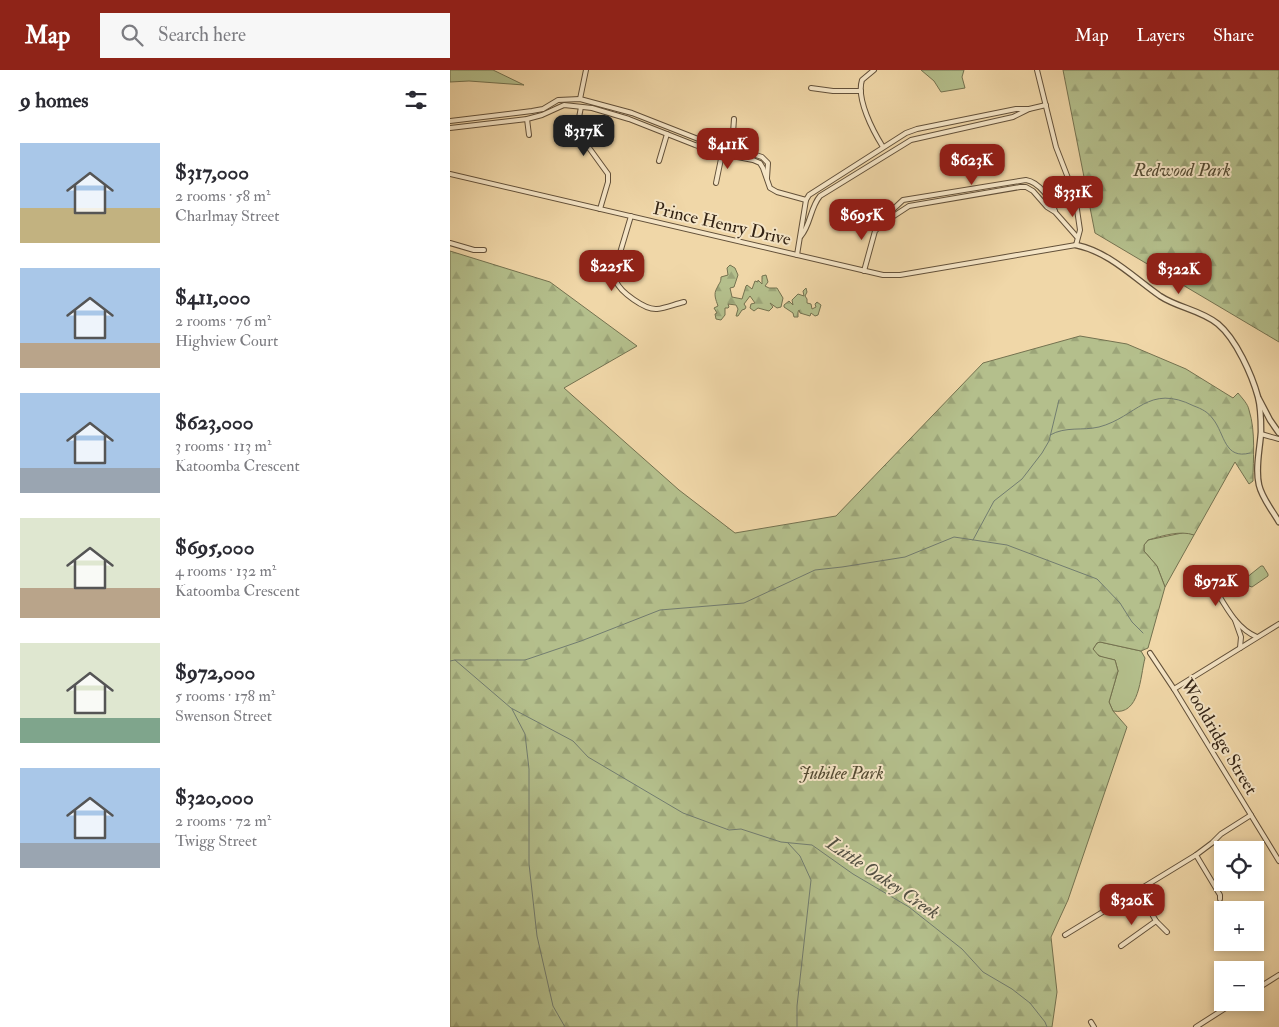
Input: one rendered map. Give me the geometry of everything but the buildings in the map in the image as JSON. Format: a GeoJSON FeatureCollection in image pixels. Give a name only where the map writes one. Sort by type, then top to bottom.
{"type":"FeatureCollection","features":[{"type":"Feature","properties":{"kind":"street"},"geometry":{"type":"LineString","coordinates":[[580,99],[586,70]]}},
{"type":"Feature","properties":{"kind":"street"},"geometry":{"type":"LineString","coordinates":[[874,70],[862,80],[861,91],[868,122],[883,148]]}},
{"type":"Feature","properties":{"kind":"street"},"geometry":{"type":"LineString","coordinates":[[1037,70],[1056,147],[1075,196],[1080,230],[1076,245],[1092,249],[1132,274],[1162,297],[1208,317],[1218,324],[1234,343],[1248,371],[1258,398],[1279,433]]}},
{"type":"Feature","properties":{"kind":"street"},"geometry":{"type":"LineString","coordinates":[[811,88],[833,91],[861,91]]}},
{"type":"Feature","properties":{"kind":"street"},"geometry":{"type":"LineString","coordinates":[[450,121],[532,111],[543,109],[558,100],[580,99],[632,113],[711,144],[732,147],[762,157],[766,160],[769,168],[767,178]]}},
{"type":"Feature","properties":{"kind":"street"},"geometry":{"type":"LineString","coordinates":[[450,128],[527,119],[542,115],[564,105],[592,108],[629,118],[722,154],[753,160],[760,164],[770,188],[777,192],[806,200]]}},
{"type":"Feature","properties":{"kind":"street"},"geometry":{"type":"LineString","coordinates":[[797,255],[808,195],[906,133],[917,129],[1016,109],[1029,109],[1046,105]]}},
{"type":"Feature","properties":{"kind":"street"},"geometry":{"type":"LineString","coordinates":[[581,107],[577,128],[579,134],[608,174],[608,182],[600,210]]}},
{"type":"Feature","properties":{"kind":"street"},"geometry":{"type":"LineString","coordinates":[[801,236],[808,228],[815,202],[820,196],[904,144],[916,138],[1013,117],[1029,109]]}},
{"type":"Feature","properties":{"kind":"street"},"geometry":{"type":"LineString","coordinates":[[527,119],[530,135]]}},
{"type":"Feature","properties":{"kind":"street"},"geometry":{"type":"LineString","coordinates":[[732,147],[734,119]]}},
{"type":"Feature","properties":{"kind":"street"},"geometry":{"type":"LineString","coordinates":[[659,161],[668,134]]}},
{"type":"Feature","properties":{"kind":"street"},"geometry":{"type":"LineString","coordinates":[[716,183],[722,154]]}},
{"type":"Feature","properties":{"kind":"street","name":"Prince Henry Drive"},"geometry":{"type":"LineString","coordinates":[[450,174],[888,275],[900,275],[1076,245]]}},
{"type":"Feature","properties":{"kind":"street"},"geometry":{"type":"LineString","coordinates":[[884,223],[887,215],[903,200],[1026,180],[1035,182],[1050,200],[1055,212],[1077,238]]}},
{"type":"Feature","properties":{"kind":"street"},"geometry":{"type":"LineString","coordinates":[[864,271],[876,231],[884,223],[909,206],[1026,187],[1033,191],[1047,207],[1055,212]]}},
{"type":"Feature","properties":{"kind":"street"},"geometry":{"type":"LineString","coordinates":[[631,216],[619,256],[620,263],[616,265],[615,277],[619,285],[634,300],[647,307],[657,309],[684,302]]}},
{"type":"Feature","properties":{"kind":"street"},"geometry":{"type":"LineString","coordinates":[[450,243],[474,250],[484,250]]}},
{"type":"Feature","properties":{"kind":"street"},"geometry":{"type":"LineString","coordinates":[[1258,398],[1261,434],[1259,482],[1264,498],[1279,522]]}},
{"type":"Feature","properties":{"kind":"street"},"geometry":{"type":"LineString","coordinates":[[1261,434],[1279,439]]}},
{"type":"Feature","properties":{"kind":"street"},"geometry":{"type":"LineString","coordinates":[[1212,584],[1235,620],[1247,633],[1257,637]]}},
{"type":"Feature","properties":{"kind":"street"},"geometry":{"type":"LineString","coordinates":[[1235,620],[1241,637],[1240,648]]}},
{"type":"Feature","properties":{"kind":"street"},"geometry":{"type":"LineString","coordinates":[[1174,689],[1279,624]]}},
{"type":"Feature","properties":{"kind":"street","name":"Wooldridge Street"},"geometry":{"type":"LineString","coordinates":[[1150,653],[1174,689],[1279,862]]}},
{"type":"Feature","properties":{"kind":"street"},"geometry":{"type":"LineString","coordinates":[[1065,934],[1196,855],[1221,834],[1251,815]]}},
{"type":"Feature","properties":{"kind":"street"},"geometry":{"type":"LineString","coordinates":[[1196,855],[1220,894],[1220,899]]}},
{"type":"Feature","properties":{"kind":"street"},"geometry":{"type":"LineString","coordinates":[[1138,890],[1156,921],[1167,932]]}},
{"type":"Feature","properties":{"kind":"street"},"geometry":{"type":"LineString","coordinates":[[1121,946],[1156,921]]}},
{"type":"Feature","properties":{"kind":"street"},"geometry":{"type":"LineString","coordinates":[[1264,984],[1279,975]]}},
{"type":"Feature","properties":{"kind":"street"},"geometry":{"type":"LineString","coordinates":[[1195,1027],[1221,1011]]}},
{"type":"Feature","properties":{"kind":"street"},"geometry":{"type":"LineString","coordinates":[[1091,1022],[1094,1027]]}},
{"type":"Feature","properties":{"kind":"green space"},"geometry":{"type":"Polygon","coordinates":[[[450,70],[493,70],[524,85],[469,81],[450,82],[450,70]]]}},
{"type":"Feature","properties":{"kind":"green space"},"geometry":{"type":"Polygon","coordinates":[[[921,70],[964,70],[962,77],[965,88],[941,92],[934,81],[921,70]]]}},
{"type":"Feature","properties":{"kind":"green space","name":"Redwood Park"},"geometry":{"type":"Polygon","coordinates":[[[1063,70],[1279,70],[1279,342],[1095,233],[1063,70]]]}},
{"type":"Feature","properties":{"kind":"green space","name":"Jubilee Park"},"geometry":{"type":"Polygon","coordinates":[[[450,251],[550,282],[637,346],[564,388],[679,490],[735,533],[836,516],[983,363],[1080,336],[1127,344],[1186,369],[1233,398],[1238,393],[1243,399],[1248,408],[1253,427],[1253,481],[1249,484],[1235,462],[1194,535],[1183,533],[1171,534],[1148,540],[1144,545],[1144,551],[1157,566],[1165,587],[1148,648],[1141,651],[1100,642],[1093,649],[1099,656],[1115,660],[1118,671],[1109,702],[1113,711],[1127,727],[1068,900],[1051,937],[1057,992],[1052,1027],[450,1027],[450,251]]]}},
{"type":"Feature","properties":{"kind":"green space"},"geometry":{"type":"Polygon","coordinates":[[[730,265],[735,268],[738,275],[734,287],[730,288],[732,297],[742,299],[747,285],[752,289],[755,281],[758,282],[758,280],[762,284],[762,276],[766,275],[768,282],[765,286],[777,288],[783,298],[781,307],[777,308],[770,303],[773,307],[769,311],[758,308],[754,311],[750,308],[751,304],[755,303],[750,296],[744,304],[745,309],[738,316],[736,316],[738,309],[736,305],[728,304],[729,307],[725,308],[725,315],[721,320],[716,319],[715,314],[717,313],[714,308],[718,306],[715,292],[721,277],[728,275],[727,268],[730,265]]]}},
{"type":"Feature","properties":{"kind":"green space"},"geometry":{"type":"Polygon","coordinates":[[[806,288],[805,296],[807,303],[811,304],[812,309],[816,307],[815,304],[817,302],[821,305],[818,315],[815,316],[811,313],[810,316],[800,313],[799,310],[798,317],[794,317],[793,313],[784,305],[789,301],[793,305],[792,300],[798,294],[804,296],[803,291],[806,288]]]}},
{"type":"Feature","properties":{"kind":"green space"},"geometry":{"type":"Polygon","coordinates":[[[1187,532],[1194,535],[1165,587],[1157,566],[1144,551],[1144,545],[1148,540],[1187,532]]]}},
{"type":"Feature","properties":{"kind":"green space"},"geometry":{"type":"Polygon","coordinates":[[[1263,566],[1268,576],[1252,587],[1249,586],[1245,580],[1246,578],[1263,566]]]}},
{"type":"Feature","properties":{"kind":"green space"},"geometry":{"type":"Polygon","coordinates":[[[1100,642],[1141,651],[1145,658],[1140,684],[1134,701],[1122,711],[1113,711],[1109,702],[1118,671],[1115,660],[1102,657],[1093,649],[1100,642]]]}},
{"type":"Feature","properties":{"kind":"waterway"},"geometry":{"type":"LineString","coordinates":[[1050,435],[1068,430],[1099,427],[1144,404],[1165,398],[1178,400],[1205,411],[1217,425],[1230,449],[1235,453],[1250,453]]}},
{"type":"Feature","properties":{"kind":"waterway"},"geometry":{"type":"LineString","coordinates":[[973,540],[994,501],[1022,479],[1042,453],[1049,441],[1059,400]]}},
{"type":"Feature","properties":{"kind":"waterway"},"geometry":{"type":"LineString","coordinates":[[455,660],[525,660],[581,641],[660,610],[744,603],[815,570],[905,557],[954,537],[1007,545],[1097,579],[1120,603],[1132,622],[1143,633]]}},
{"type":"Feature","properties":{"kind":"waterway","name":"Little Oakey Creek"},"geometry":{"type":"LineString","coordinates":[[450,661],[455,660],[511,708],[573,741],[588,757],[683,813],[729,830],[741,829],[781,842],[812,845],[853,874],[909,907],[962,949],[983,972],[1012,989],[1030,1003],[1047,1027]]}},
{"type":"Feature","properties":{"kind":"waterway"},"geometry":{"type":"LineString","coordinates":[[512,709],[525,734],[529,769],[529,864],[537,936],[553,1006],[565,1027]]}},
{"type":"Feature","properties":{"kind":"waterway"},"geometry":{"type":"LineString","coordinates":[[788,843],[800,856],[811,880],[797,1006],[797,1027]]}}]}
